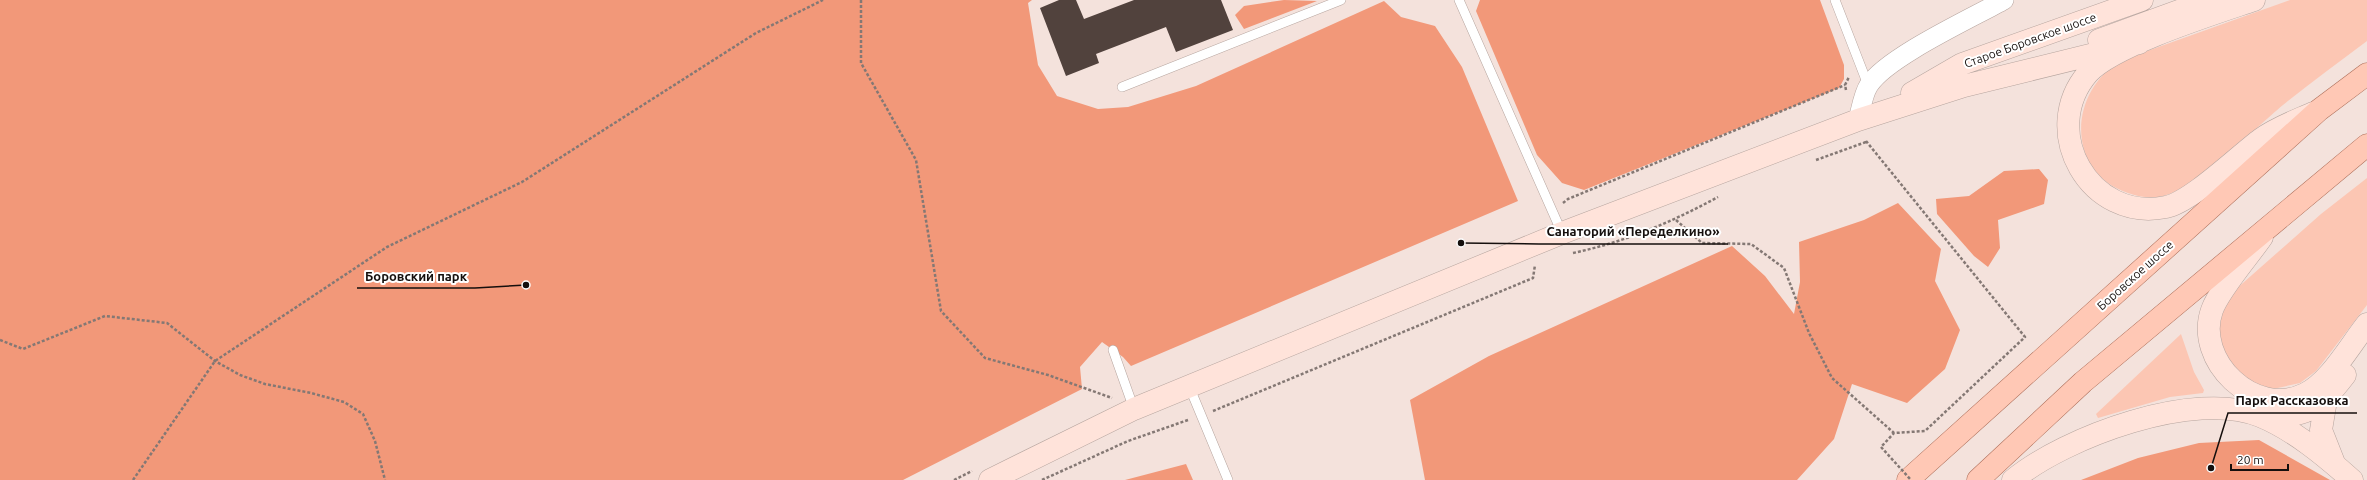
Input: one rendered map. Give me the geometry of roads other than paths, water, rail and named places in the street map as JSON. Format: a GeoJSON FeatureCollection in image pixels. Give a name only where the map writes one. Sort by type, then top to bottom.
{"type":"FeatureCollection","features":[{"type":"Feature","properties":{"kind":"main road","name":"Боровское шоссе"},"geometry":{"type":"LineString","coordinates":[[1909,480],[2319,110],[2367,74]]}},
{"type":"Feature","properties":{"kind":"main road"},"geometry":{"type":"LineString","coordinates":[[1978,480],[2083,382],[2367,145]]}},
{"type":"Feature","properties":{"kind":"street"},"geometry":{"type":"LineString","coordinates":[[1854,121],[1868,85],[1899,58],[2004,0]]}},
{"type":"Feature","properties":{"kind":"street","name":"Старое Боровское шоссе"},"geometry":{"type":"LineString","coordinates":[[1854,121],[1915,92],[1962,64],[2142,0]]}},
{"type":"Feature","properties":{"kind":"street"},"geometry":{"type":"LineString","coordinates":[[1915,92],[2087,44],[2209,0]]}},
{"type":"Feature","properties":{"kind":"street"},"geometry":{"type":"LineString","coordinates":[[990,480],[1125,404],[1189,386],[1562,233],[1854,121],[1964,86],[2138,43],[2254,0]]}},
{"type":"Feature","properties":{"kind":"street"},"geometry":{"type":"LineString","coordinates":[[2138,43],[2101,63],[2089,73],[2078,88],[2070,111],[2069,139],[2077,165],[2094,187],[2119,203],[2156,208],[2174,205],[2262,138],[2319,110]]}},
{"type":"Feature","properties":{"kind":"street"},"geometry":{"type":"LineString","coordinates":[[2268,228],[2215,303],[2210,317],[2211,338],[2216,356],[2227,376],[2249,393],[2265,399],[2286,399],[2306,393],[2325,378],[2367,324]]}},
{"type":"Feature","properties":{"kind":"street"},"geometry":{"type":"LineString","coordinates":[[2260,416],[2296,414],[2326,400],[2367,348]]}},
{"type":"Feature","properties":{"kind":"street"},"geometry":{"type":"LineString","coordinates":[[2326,400],[2321,430],[2334,463]]}},
{"type":"Feature","properties":{"kind":"street"},"geometry":{"type":"LineString","coordinates":[[2013,480],[2044,457],[2102,433],[2161,415],[2199,409],[2232,409],[2260,416],[2292,434],[2334,463],[2352,480]]}},
{"type":"Feature","properties":{"kind":"lane"},"geometry":{"type":"LineString","coordinates":[[1122,87],[1341,0]]}},
{"type":"Feature","properties":{"kind":"lane"},"geometry":{"type":"LineString","coordinates":[[1459,0],[1562,233]]}},
{"type":"Feature","properties":{"kind":"lane"},"geometry":{"type":"LineString","coordinates":[[1835,0],[1868,85]]}},
{"type":"Feature","properties":{"kind":"lane"},"geometry":{"type":"LineString","coordinates":[[1114,350],[1125,404]]}},
{"type":"Feature","properties":{"kind":"lane"},"geometry":{"type":"LineString","coordinates":[[1189,386],[1228,480]]}},
{"type":"Feature","properties":{"kind":"place","name":"Санаторий «Переделкино»"},"geometry":{"type":"Point","coordinates":[1461,243]}},
{"type":"Feature","properties":{"kind":"place","name":"Боровский парк"},"geometry":{"type":"Point","coordinates":[526,285]}},
{"type":"Feature","properties":{"kind":"place","name":"Парк Рассказовка"},"geometry":{"type":"Point","coordinates":[2211,468]}}]}
